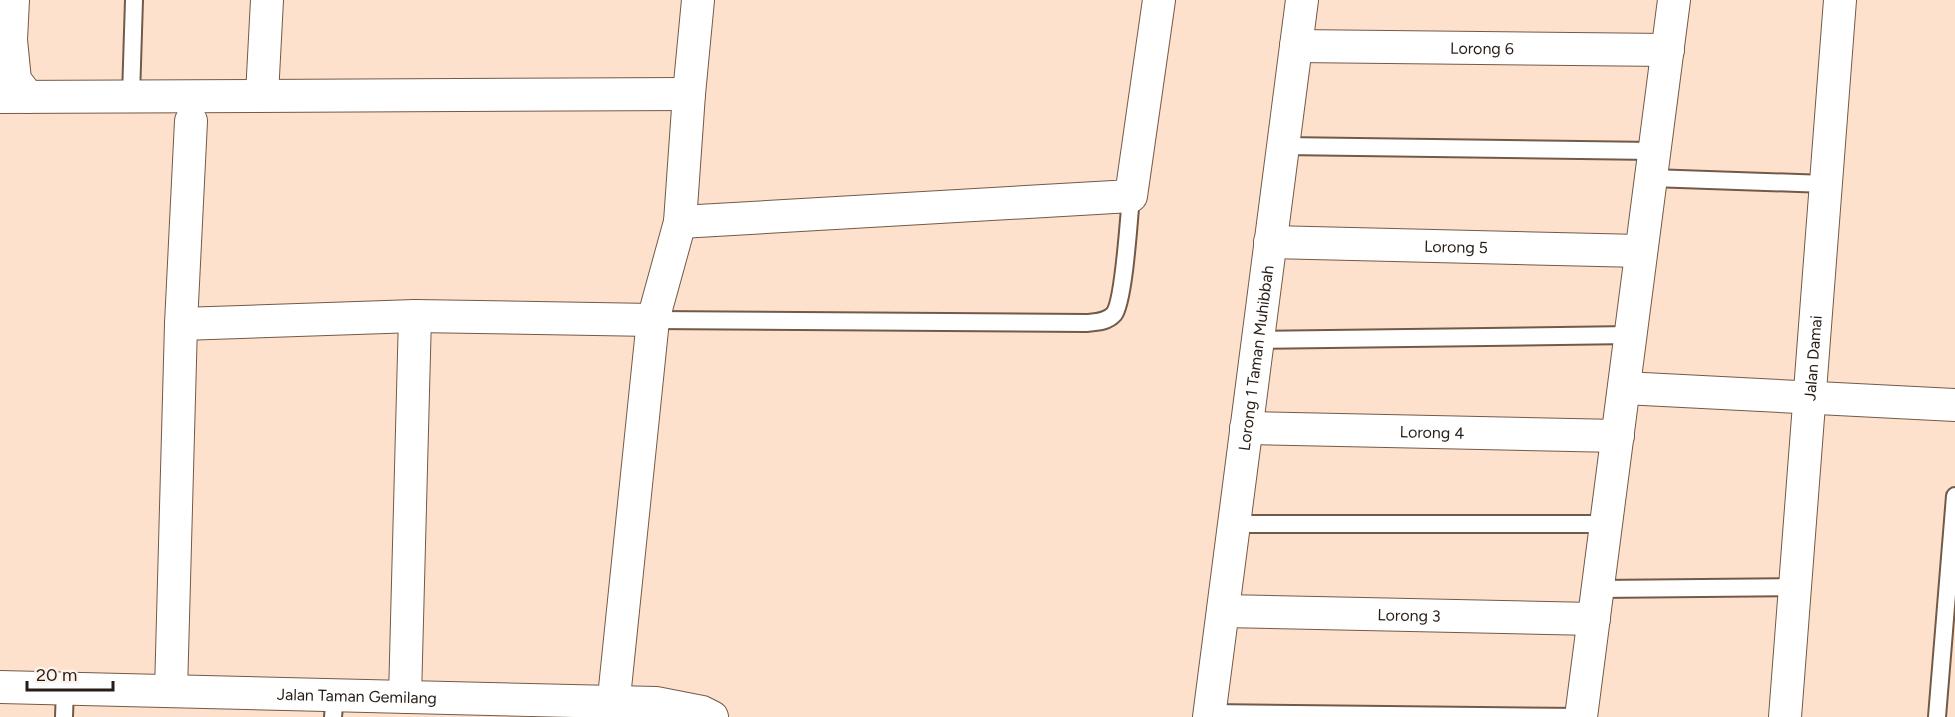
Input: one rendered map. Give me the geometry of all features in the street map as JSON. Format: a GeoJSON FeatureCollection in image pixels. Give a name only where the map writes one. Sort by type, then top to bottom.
{"type":"FeatureCollection","features":[{"type":"Feature","properties":{"kind":"street"},"geometry":{"type":"LineString","coordinates":[[13,0],[11,40],[15,80],[14,97],[688,94]]}},
{"type":"Feature","properties":{"kind":"street"},"geometry":{"type":"LineString","coordinates":[[262,95],[267,0]]}},
{"type":"Feature","properties":{"kind":"street"},"geometry":{"type":"LineString","coordinates":[[613,710],[653,320],[680,222],[688,94],[698,0]]}},
{"type":"Feature","properties":{"kind":"street"},"geometry":{"type":"LineString","coordinates":[[680,222],[1131,196],[1159,0]]}},
{"type":"Feature","properties":{"kind":"street","name":"Lorong 1 Taman Muhibbah"},"geometry":{"type":"LineString","coordinates":[[1209,715],[1302,0]]}},
{"type":"Feature","properties":{"kind":"street"},"geometry":{"type":"LineString","coordinates":[[1581,717],[1674,0]]}},
{"type":"Feature","properties":{"kind":"street","name":"Jalan Damai"},"geometry":{"type":"LineString","coordinates":[[1785,717],[1840,0]]}},
{"type":"Feature","properties":{"kind":"street","name":"Lorong 6"},"geometry":{"type":"LineString","coordinates":[[1296,46],[1668,50]]}},
{"type":"Feature","properties":{"kind":"street"},"geometry":{"type":"LineString","coordinates":[[186,700],[181,324],[191,121]]}},
{"type":"Feature","properties":{"kind":"street","name":"Lorong 5"},"geometry":{"type":"LineString","coordinates":[[1270,242],[1641,251]]}},
{"type":"Feature","properties":{"kind":"street"},"geometry":{"type":"LineString","coordinates":[[181,324],[415,316],[653,320]]}},
{"type":"Feature","properties":{"kind":"street"},"geometry":{"type":"LineString","coordinates":[[405,697],[415,316]]}},
{"type":"Feature","properties":{"kind":"street"},"geometry":{"type":"LineString","coordinates":[[1624,388],[1955,405]]}},
{"type":"Feature","properties":{"kind":"street","name":"Lorong 4"},"geometry":{"type":"LineString","coordinates":[[1246,428],[1618,436]]}},
{"type":"Feature","properties":{"kind":"street","name":"Lorong 3"},"geometry":{"type":"LineString","coordinates":[[1222,611],[1596,604]]}},
{"type":"Feature","properties":{"kind":"street","name":"Jalan Taman Gemilang"},"geometry":{"type":"LineString","coordinates":[[0,687],[65,703],[186,700],[334,706],[405,697],[613,710],[656,703],[702,712],[712,717]]}},
{"type":"Feature","properties":{"kind":"lane"},"geometry":{"type":"LineString","coordinates":[[131,96],[135,0]]}},
{"type":"Feature","properties":{"kind":"lane"},"geometry":{"type":"LineString","coordinates":[[1283,146],[1653,165],[1826,184]]}},
{"type":"Feature","properties":{"kind":"lane"},"geometry":{"type":"LineString","coordinates":[[653,320],[1087,323],[1104,321],[1113,314],[1118,304],[1131,196]]}},
{"type":"Feature","properties":{"kind":"lane"},"geometry":{"type":"LineString","coordinates":[[1258,340],[1631,335]]}},
{"type":"Feature","properties":{"kind":"lane"},"geometry":{"type":"LineString","coordinates":[[1937,717],[1955,496]]}},
{"type":"Feature","properties":{"kind":"lane"},"geometry":{"type":"LineString","coordinates":[[1234,524],[1606,524]]}},
{"type":"Feature","properties":{"kind":"lane"},"geometry":{"type":"LineString","coordinates":[[1596,604],[1795,587]]}},
{"type":"Feature","properties":{"kind":"lane"},"geometry":{"type":"LineString","coordinates":[[1209,715],[1581,717]]}}]}
